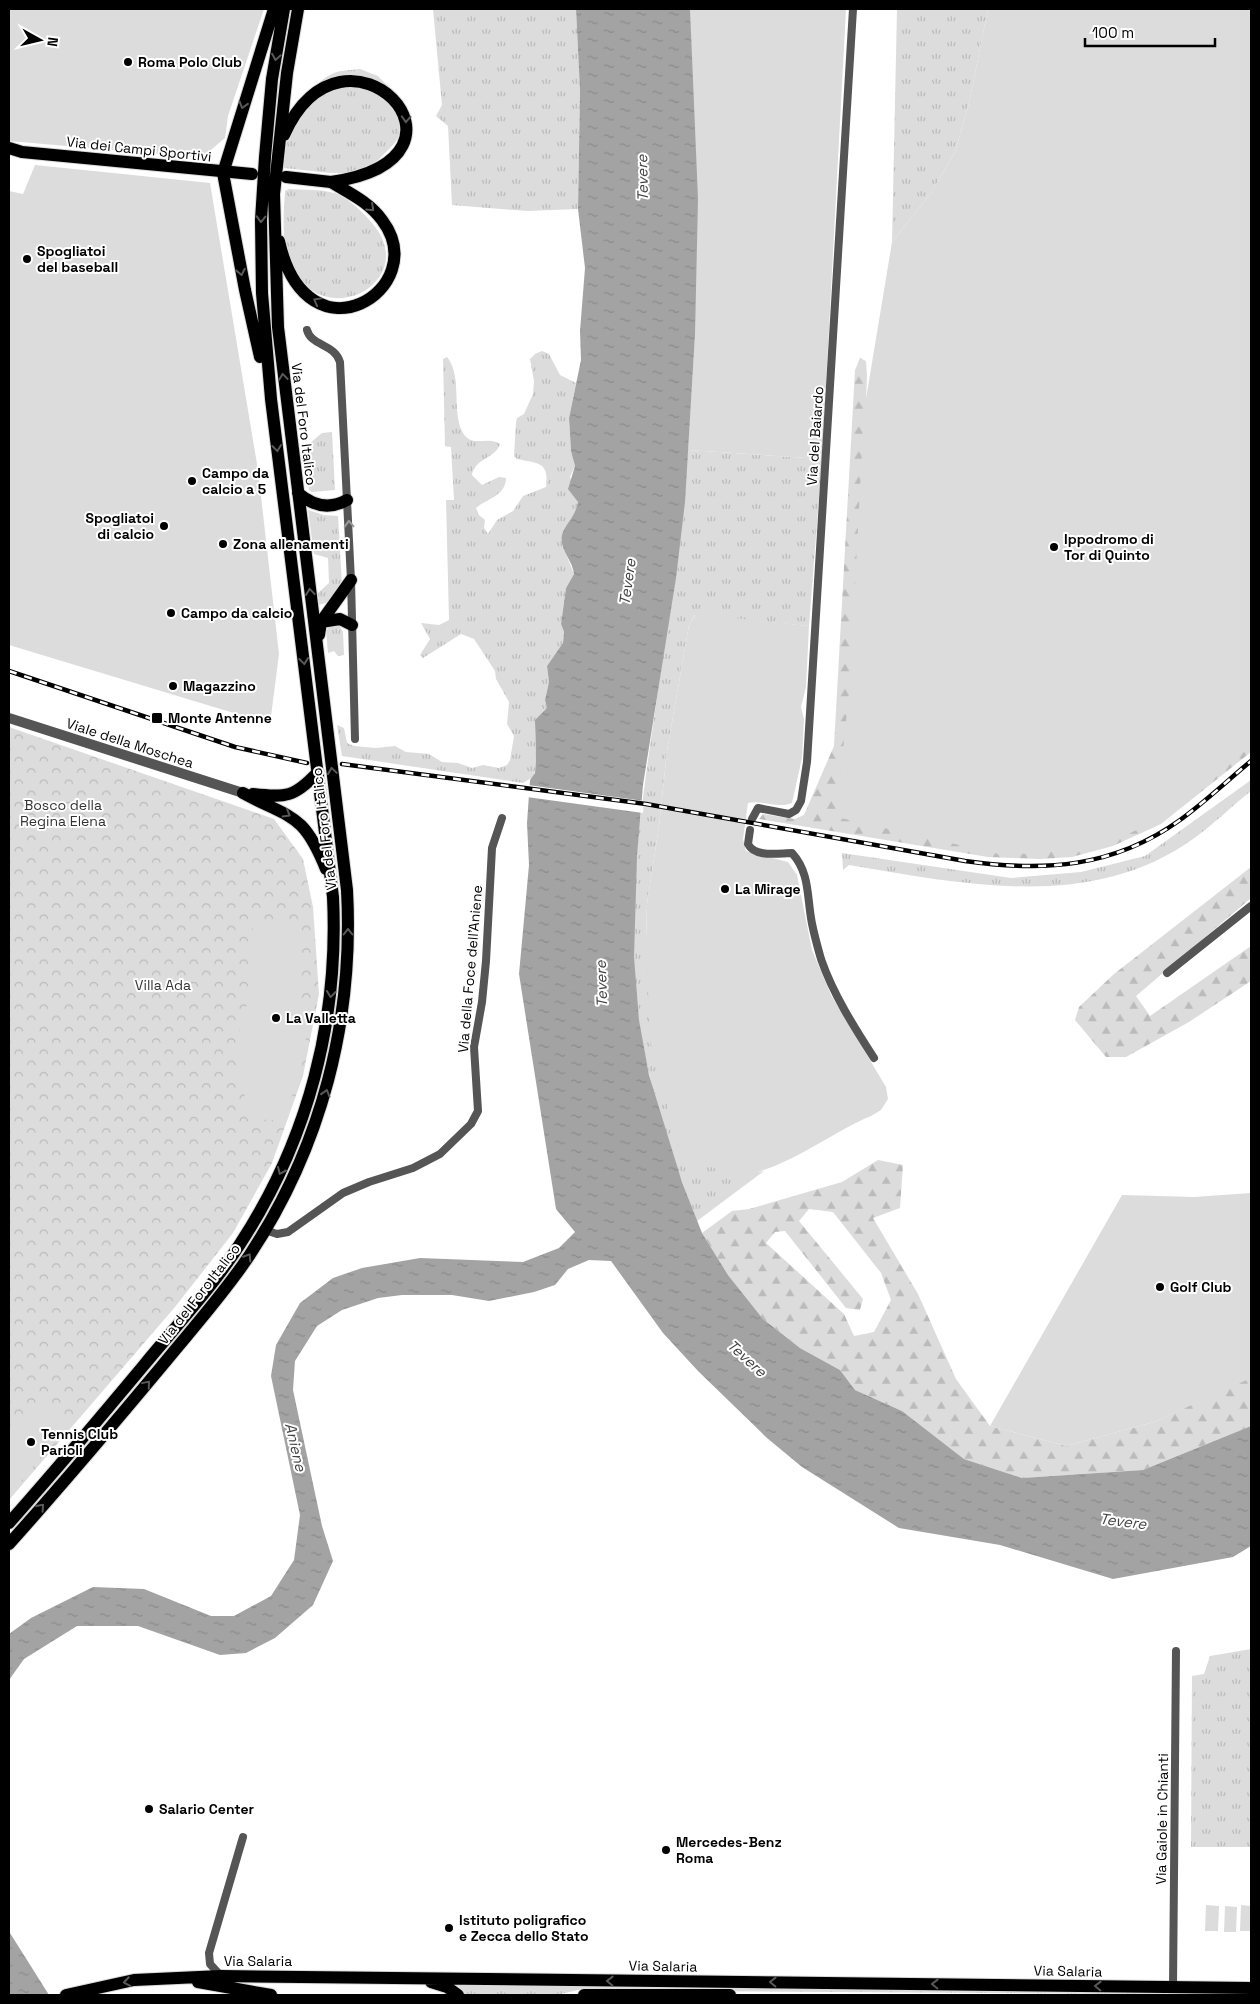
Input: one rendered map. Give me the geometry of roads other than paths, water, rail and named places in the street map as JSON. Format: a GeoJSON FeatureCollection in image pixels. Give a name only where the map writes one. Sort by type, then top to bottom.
{"type":"FeatureCollection","features":[{"type":"Feature","properties":{"kind":"main road"},"geometry":{"type":"LineString","coordinates":[[271,399],[251,322],[223,173],[274,9]]}},
{"type":"Feature","properties":{"kind":"main road","name":"Via del Foro Italico"},"geometry":{"type":"LineString","coordinates":[[9,1523],[218,1275],[248,1232],[275,1184],[310,1096],[326,1031],[334,953],[332,886],[271,399],[262,293],[261,220],[269,105],[284,9]]}},
{"type":"Feature","properties":{"kind":"main road","name":"Via del Foro Italico"},"geometry":{"type":"LineString","coordinates":[[9,1544],[116,1421],[226,1288],[265,1230],[294,1174],[319,1113],[330,1078],[345,1003],[348,950],[347,890],[278,327],[274,216],[277,164],[287,73],[298,9]]}},
{"type":"Feature","properties":{"kind":"main road"},"geometry":{"type":"LineString","coordinates":[[277,164],[284,134],[294,108],[315,80]]}},
{"type":"Feature","properties":{"kind":"main road"},"geometry":{"type":"LineString","coordinates":[[286,177],[331,182],[348,179],[380,164],[396,148],[404,133],[407,117],[405,103],[398,88]]}},
{"type":"Feature","properties":{"kind":"main road","name":"Via dei Campi Sportivi"},"geometry":{"type":"LineString","coordinates":[[9,148],[22,152]]}},
{"type":"Feature","properties":{"kind":"main road","name":"Via dei Campi Sportivi"},"geometry":{"type":"LineString","coordinates":[[9,152],[223,173],[252,174]]}},
{"type":"Feature","properties":{"kind":"main road"},"geometry":{"type":"LineString","coordinates":[[274,216],[286,265],[302,290],[318,302],[333,307],[350,308],[366,302],[379,293],[390,272],[393,254],[392,240],[387,227],[372,208],[331,182]]}},
{"type":"Feature","properties":{"kind":"main road"},"geometry":{"type":"LineString","coordinates":[[298,493],[306,499],[327,507],[337,506],[348,500]]}},
{"type":"Feature","properties":{"kind":"main road"},"geometry":{"type":"LineString","coordinates":[[319,669],[321,622],[351,580]]}},
{"type":"Feature","properties":{"kind":"main road"},"geometry":{"type":"LineString","coordinates":[[321,622],[340,619],[352,625]]}},
{"type":"Feature","properties":{"kind":"main road"},"geometry":{"type":"LineString","coordinates":[[243,793],[276,797],[292,794],[303,788],[318,772]]}},
{"type":"Feature","properties":{"kind":"main road"},"geometry":{"type":"LineString","coordinates":[[243,793],[285,812],[303,826],[317,849],[332,886]]}},
{"type":"Feature","properties":{"kind":"main road","name":"Via Salaria"},"geometry":{"type":"LineString","coordinates":[[71,1994],[134,1980],[221,1976],[1251,1988]]}},
{"type":"Feature","properties":{"kind":"main road"},"geometry":{"type":"LineString","coordinates":[[176,1978],[271,1995]]}},
{"type":"Feature","properties":{"kind":"main road"},"geometry":{"type":"LineString","coordinates":[[414,1978],[447,1987],[458,1995]]}},
{"type":"Feature","properties":{"kind":"main road","name":"Via Salaria"},"geometry":{"type":"LineString","coordinates":[[584,1995],[730,1995]]}},
{"type":"Feature","properties":{"kind":"street","name":"Via del Baiardo"},"geometry":{"type":"LineString","coordinates":[[752,819],[758,808],[789,814],[796,810],[801,801],[807,762],[853,9]]}},
{"type":"Feature","properties":{"kind":"street"},"geometry":{"type":"LineString","coordinates":[[307,330],[311,337],[334,350],[339,359],[348,500],[354,739]]}},
{"type":"Feature","properties":{"kind":"street","name":"Viale della Moschea"},"geometry":{"type":"LineString","coordinates":[[9,718],[243,793]]}},
{"type":"Feature","properties":{"kind":"street","name":"Via della Foce dell'Aniene"},"geometry":{"type":"LineString","coordinates":[[265,1230],[277,1234],[288,1232],[344,1193],[369,1182],[413,1168],[440,1154],[471,1124],[478,1111],[474,1047],[482,1002],[486,961],[492,848],[502,818]]}},
{"type":"Feature","properties":{"kind":"street"},"geometry":{"type":"LineString","coordinates":[[750,830],[748,844],[752,850],[762,853],[792,853],[806,873],[811,920],[822,961],[843,1007],[874,1058]]}},
{"type":"Feature","properties":{"kind":"street"},"geometry":{"type":"LineString","coordinates":[[1167,973],[1251,906]]}},
{"type":"Feature","properties":{"kind":"street","name":"Via Gaiole in Chianti"},"geometry":{"type":"LineString","coordinates":[[1173,1987],[1176,1652]]}},
{"type":"Feature","properties":{"kind":"street"},"geometry":{"type":"LineString","coordinates":[[221,1976],[210,1964],[209,1953],[244,1837]]}},
{"type":"Feature","properties":{"kind":"water"},"geometry":{"type":"Polygon","coordinates":[[[576,9],[690,9],[698,199],[695,335],[685,502],[676,578],[643,785],[637,856],[634,957],[639,1020],[649,1075],[682,1182],[702,1233],[728,1275],[763,1319],[800,1348],[840,1370],[855,1390],[902,1411],[964,1459],[1022,1478],[1143,1470],[1251,1426],[1251,1546],[1233,1557],[1113,1579],[1000,1545],[899,1528],[802,1467],[767,1438],[698,1371],[663,1333],[611,1261],[589,1260],[568,1269],[555,1285],[534,1292],[489,1301],[452,1295],[402,1295],[378,1298],[342,1310],[317,1326],[295,1361],[293,1390],[322,1526],[333,1561],[313,1605],[275,1638],[246,1653],[220,1655],[138,1626],[77,1626],[24,1659],[9,1680],[9,1634],[31,1618],[93,1587],[144,1589],[211,1616],[234,1616],[271,1596],[294,1560],[300,1515],[271,1376],[276,1345],[300,1303],[333,1278],[362,1268],[420,1258],[523,1262],[559,1248],[575,1232],[556,1209],[519,974],[529,865],[527,823],[530,780],[535,773],[536,761],[535,720],[547,708],[545,700],[549,682],[547,666],[563,643],[564,632],[561,624],[566,588],[574,574],[562,545],[562,535],[575,512],[578,502],[568,489],[575,466],[571,451],[569,418],[581,360],[580,331],[585,268],[578,209],[580,91],[576,9]]]}},
{"type":"Feature","properties":{"kind":"water"},"geometry":{"type":"Polygon","coordinates":[[[9,1931],[49,1995],[11,1995],[9,1992],[9,1931]]]}},
{"type":"Feature","properties":{"kind":"railway"},"geometry":{"type":"LineString","coordinates":[[9,671],[235,747],[307,763]]}},
{"type":"Feature","properties":{"kind":"railway"},"geometry":{"type":"LineString","coordinates":[[342,764],[646,804],[965,861],[1022,866],[1050,866],[1077,863],[1103,857],[1155,836],[1180,820],[1251,761]]}},
{"type":"Feature","properties":{"kind":"place","name":"Roma Polo Club"},"geometry":{"type":"Point","coordinates":[128,62]}},
{"type":"Feature","properties":{"kind":"place","name":"Spogliatoi del baseball"},"geometry":{"type":"Point","coordinates":[27,259]}},
{"type":"Feature","properties":{"kind":"place","name":"Campo da calcio a 5"},"geometry":{"type":"Point","coordinates":[192,481]}},
{"type":"Feature","properties":{"kind":"place","name":"Spogliatoi di calcio"},"geometry":{"type":"Point","coordinates":[164,526]}},
{"type":"Feature","properties":{"kind":"place","name":"Zona allenamenti"},"geometry":{"type":"Point","coordinates":[223,544]}},
{"type":"Feature","properties":{"kind":"place","name":"Ippodromo di Tor di Quinto"},"geometry":{"type":"Point","coordinates":[1054,547]}},
{"type":"Feature","properties":{"kind":"place","name":"Campo da calcio"},"geometry":{"type":"Point","coordinates":[171,613]}},
{"type":"Feature","properties":{"kind":"place","name":"Magazzino"},"geometry":{"type":"Point","coordinates":[173,686]}},
{"type":"Feature","properties":{"kind":"place","name":"Monte Antenne"},"geometry":{"type":"Point","coordinates":[157,718]}},
{"type":"Feature","properties":{"kind":"place","name":"La Mirage"},"geometry":{"type":"Point","coordinates":[725,889]}},
{"type":"Feature","properties":{"kind":"place","name":"La Valletta"},"geometry":{"type":"Point","coordinates":[276,1018]}},
{"type":"Feature","properties":{"kind":"place","name":"Golf Club"},"geometry":{"type":"Point","coordinates":[1160,1287]}},
{"type":"Feature","properties":{"kind":"place","name":"Tennis Club Parioli"},"geometry":{"type":"Point","coordinates":[31,1442]}},
{"type":"Feature","properties":{"kind":"place","name":"Salario Center"},"geometry":{"type":"Point","coordinates":[149,1809]}},
{"type":"Feature","properties":{"kind":"place","name":"Mercedes-Benz Roma"},"geometry":{"type":"Point","coordinates":[666,1850]}},
{"type":"Feature","properties":{"kind":"place","name":"Istituto poligrafico e Zecca dello Stato"},"geometry":{"type":"Point","coordinates":[449,1928]}},
{"type":"Feature","properties":{"kind":"water label","name":"Tevere"},"geometry":{"type":"Point","coordinates":[642,178]}},
{"type":"Feature","properties":{"kind":"water label","name":"Tevere"},"geometry":{"type":"Point","coordinates":[627,582]}},
{"type":"Feature","properties":{"kind":"water label","name":"Tevere"},"geometry":{"type":"Point","coordinates":[601,984]}},
{"type":"Feature","properties":{"kind":"water label","name":"Tevere"},"geometry":{"type":"Point","coordinates":[747,1358]}},
{"type":"Feature","properties":{"kind":"water label","name":"Aniene"},"geometry":{"type":"Point","coordinates":[296,1447]}},
{"type":"Feature","properties":{"kind":"water label","name":"Tevere"},"geometry":{"type":"Point","coordinates":[1123,1521]}},
{"type":"Feature","properties":{"kind":"park label","name":"Bosco della Regina Elena"},"geometry":{"type":"Point","coordinates":[63,814]}},
{"type":"Feature","properties":{"kind":"park label","name":"Villa Ada"},"geometry":{"type":"Point","coordinates":[163,985]}}]}
